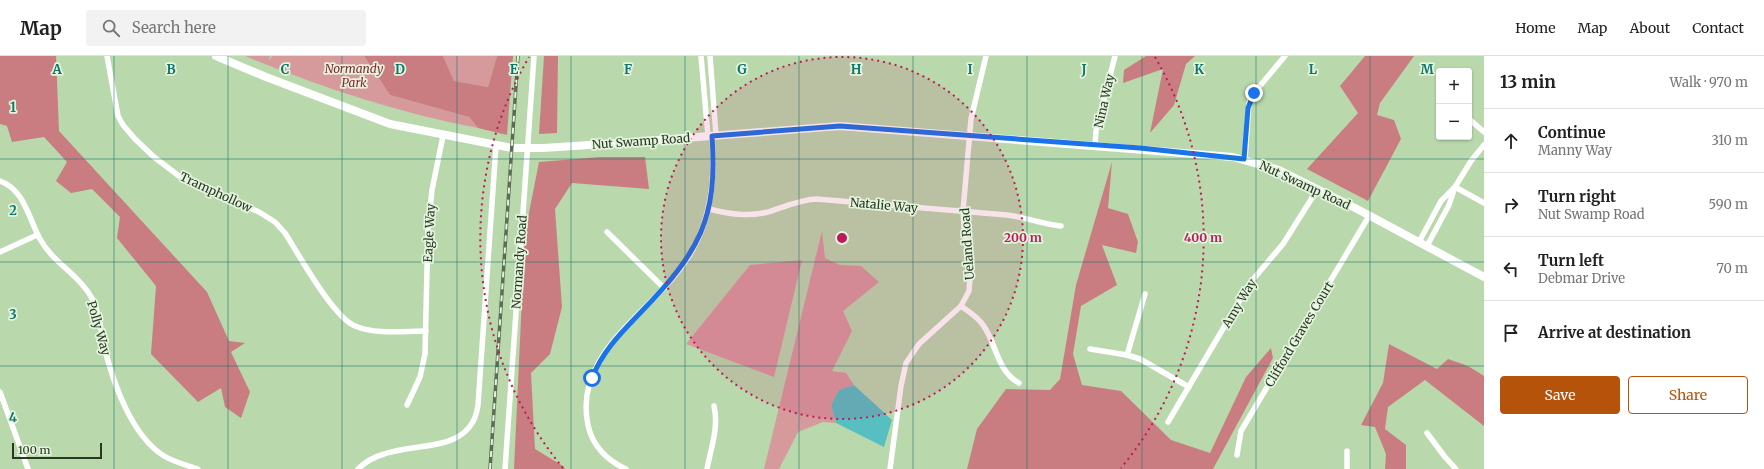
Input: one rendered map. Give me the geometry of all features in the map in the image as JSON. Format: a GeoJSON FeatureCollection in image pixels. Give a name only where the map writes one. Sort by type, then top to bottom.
{"type":"FeatureCollection","features":[{"type":"Feature","properties":{"kind":"main road","name":"Nut Swamp Road"},"geometry":{"type":"LineString","coordinates":[[216,56],[295,89],[390,124],[496,146],[527,149],[840,126],[1216,155],[1244,159],[1279,170],[1484,277]]}},
{"type":"Feature","properties":{"kind":"street","name":"Tramphollow"},"geometry":{"type":"LineString","coordinates":[[107,56],[118,116],[123,125],[135,139],[166,167],[189,182],[268,218],[285,233],[336,311],[349,323],[371,330],[426,331]]}},
{"type":"Feature","properties":{"kind":"street","name":"Normandy Road"},"geometry":{"type":"LineString","coordinates":[[505,469],[534,56]]}},
{"type":"Feature","properties":{"kind":"street"},"geometry":{"type":"LineString","coordinates":[[701,56],[712,135]]}},
{"type":"Feature","properties":{"kind":"street"},"geometry":{"type":"LineString","coordinates":[[626,469],[608,458],[598,447],[591,435],[586,413],[590,386],[596,369],[608,347],[664,288],[676,274],[691,252],[698,239],[709,209],[714,178],[710,56]]}},
{"type":"Feature","properties":{"kind":"street","name":"Ueland Road"},"geometry":{"type":"LineString","coordinates":[[890,469],[901,386],[906,363],[919,344],[961,306],[968,291],[971,272],[963,211],[971,119],[986,56]]}},
{"type":"Feature","properties":{"kind":"street","name":"Nina Way"},"geometry":{"type":"LineString","coordinates":[[1095,146],[1096,131],[1115,56]]}},
{"type":"Feature","properties":{"kind":"street"},"geometry":{"type":"LineString","coordinates":[[1244,159],[1249,102],[1254,93],[1285,56]]}},
{"type":"Feature","properties":{"kind":"street"},"geometry":{"type":"LineString","coordinates":[[702,70],[711,69]]}},
{"type":"Feature","properties":{"kind":"street"},"geometry":{"type":"LineString","coordinates":[[1472,122],[1484,132]]}},
{"type":"Feature","properties":{"kind":"street","name":"Eagle Way"},"geometry":{"type":"LineString","coordinates":[[407,405],[416,389],[422,371],[425,354],[428,228],[432,190],[443,136]]}},
{"type":"Feature","properties":{"kind":"street"},"geometry":{"type":"LineString","coordinates":[[1427,246],[1449,205],[1455,187],[1470,161],[1484,145]]}},
{"type":"Feature","properties":{"kind":"street"},"geometry":{"type":"LineString","coordinates":[[358,469],[367,461],[384,453],[453,440],[466,432],[475,419],[478,404],[496,146]]}},
{"type":"Feature","properties":{"kind":"street","name":"Polly Way"},"geometry":{"type":"LineString","coordinates":[[0,181],[11,187],[20,197],[37,235],[51,256],[80,281],[93,300],[114,379],[141,435],[150,446],[165,457],[198,469]]}},
{"type":"Feature","properties":{"kind":"street"},"geometry":{"type":"LineString","coordinates":[[1455,187],[1484,202]]}},
{"type":"Feature","properties":{"kind":"street"},"geometry":{"type":"LineString","coordinates":[[1419,242],[1441,201],[1455,187]]}},
{"type":"Feature","properties":{"kind":"street","name":"Amy Way"},"geometry":{"type":"LineString","coordinates":[[1168,422],[1250,283],[1283,244],[1317,190]]}},
{"type":"Feature","properties":{"kind":"street","name":"Natalie Way"},"geometry":{"type":"LineString","coordinates":[[709,209],[734,214],[752,215],[803,201],[816,199],[1019,216],[1044,224],[1061,226]]}},
{"type":"Feature","properties":{"kind":"street","name":"Clifford Graves Court"},"geometry":{"type":"LineString","coordinates":[[1237,455],[1241,431],[1369,216]]}},
{"type":"Feature","properties":{"kind":"street"},"geometry":{"type":"LineString","coordinates":[[607,232],[664,288]]}},
{"type":"Feature","properties":{"kind":"street"},"geometry":{"type":"LineString","coordinates":[[0,252],[37,235]]}},
{"type":"Feature","properties":{"kind":"street"},"geometry":{"type":"LineString","coordinates":[[1128,355],[1144,294]]}},
{"type":"Feature","properties":{"kind":"street"},"geometry":{"type":"LineString","coordinates":[[961,306],[983,324],[1003,369],[1009,376],[1019,383]]}},
{"type":"Feature","properties":{"kind":"street"},"geometry":{"type":"LineString","coordinates":[[1090,349],[1128,355],[1145,361],[1189,387]]}},
{"type":"Feature","properties":{"kind":"street"},"geometry":{"type":"LineString","coordinates":[[0,392],[28,469]]}},
{"type":"Feature","properties":{"kind":"street"},"geometry":{"type":"LineString","coordinates":[[707,469],[716,426],[714,406]]}},
{"type":"Feature","properties":{"kind":"street"},"geometry":{"type":"LineString","coordinates":[[1428,433],[1445,457],[1456,469]]}},
{"type":"Feature","properties":{"kind":"street"},"geometry":{"type":"LineString","coordinates":[[1347,451],[1347,469]]}},
{"type":"Feature","properties":{"kind":"green space","name":"Normandy Park"},"geometry":{"type":"Polygon","coordinates":[[[245,56],[270,56],[269,61],[272,56],[364,56],[390,95],[469,117],[478,128],[389,107],[302,78],[245,56]]]}},
{"type":"Feature","properties":{"kind":"green space"},"geometry":{"type":"Polygon","coordinates":[[[443,56],[497,56],[488,87],[454,81],[443,56]]]}},
{"type":"Feature","properties":{"kind":"green space"},"geometry":{"type":"Polygon","coordinates":[[[822,231],[825,258],[840,265],[861,266],[879,282],[843,311],[852,331],[832,371],[846,373],[854,385],[839,390],[831,405],[836,423],[823,422],[798,432],[779,469],[764,469],[822,231]]]}},
{"type":"Feature","properties":{"kind":"green space"},"geometry":{"type":"Polygon","coordinates":[[[802,260],[774,377],[686,344],[750,265],[802,260]]]}},
{"type":"Feature","properties":{"kind":"shaded area"},"geometry":{"type":"Polygon","coordinates":[[[0,56],[56,56],[59,131],[207,292],[229,341],[245,343],[231,352],[250,392],[241,418],[225,407],[221,388],[198,402],[151,354],[156,286],[117,238],[120,217],[92,189],[71,193],[56,181],[67,162],[44,137],[12,142],[7,126],[0,124],[0,56]]]}},
{"type":"Feature","properties":{"kind":"shaded area"},"geometry":{"type":"Polygon","coordinates":[[[364,56],[443,56],[454,81],[488,87],[497,56],[513,56],[507,135],[478,128],[469,117],[390,95],[364,56]]]}},
{"type":"Feature","properties":{"kind":"shaded area"},"geometry":{"type":"Polygon","coordinates":[[[544,56],[558,56],[557,133],[539,134],[544,56]]]}},
{"type":"Feature","properties":{"kind":"shaded area"},"geometry":{"type":"Polygon","coordinates":[[[1146,56],[1195,56],[1186,64],[1174,105],[1150,133],[1163,69],[1123,83],[1124,70],[1146,56]]]}},
{"type":"Feature","properties":{"kind":"shaded area"},"geometry":{"type":"Polygon","coordinates":[[[1365,56],[1414,56],[1380,103],[1377,115],[1394,120],[1401,139],[1368,201],[1307,169],[1358,113],[1340,86],[1365,56]]]}},
{"type":"Feature","properties":{"kind":"shaded area"},"geometry":{"type":"Polygon","coordinates":[[[600,157],[645,157],[649,189],[572,183],[555,209],[562,307],[550,354],[531,373],[535,449],[563,466],[565,469],[514,469],[525,233],[539,162],[600,157]]]}},
{"type":"Feature","properties":{"kind":"shaded area"},"geometry":{"type":"Polygon","coordinates":[[[1112,162],[1108,208],[1128,214],[1138,242],[1136,253],[1102,245],[1117,285],[1081,306],[1073,354],[1082,385],[1121,391],[1171,440],[1210,453],[1246,377],[1271,348],[1273,358],[1213,469],[967,469],[977,429],[1006,389],[1050,390],[1060,379],[1076,285],[1112,162]]]}},
{"type":"Feature","properties":{"kind":"shaded area"},"geometry":{"type":"Polygon","coordinates":[[[1389,344],[1437,369],[1448,359],[1468,366],[1484,376],[1484,426],[1425,380],[1388,407],[1385,429],[1406,445],[1406,469],[1385,469],[1386,454],[1375,427],[1361,425],[1383,383],[1389,344]]]}},
{"type":"Feature","properties":{"kind":"water"},"geometry":{"type":"Polygon","coordinates":[[[854,385],[892,420],[884,447],[836,423],[831,405],[839,390],[854,385]]]}},
{"type":"Feature","properties":{"kind":"railway"},"geometry":{"type":"LineString","coordinates":[[490,469],[518,56]]}},
{"type":"Feature","properties":{"kind":"route"},"geometry":{"type":"LineString","coordinates":[[592,378],[608,347],[676,274],[684,264],[698,239],[709,209],[714,178],[712,136],[822,126],[840,126],[983,136],[1095,146],[1140,148],[1244,159],[1248,108],[1249,102],[1254,93]]}}]}
